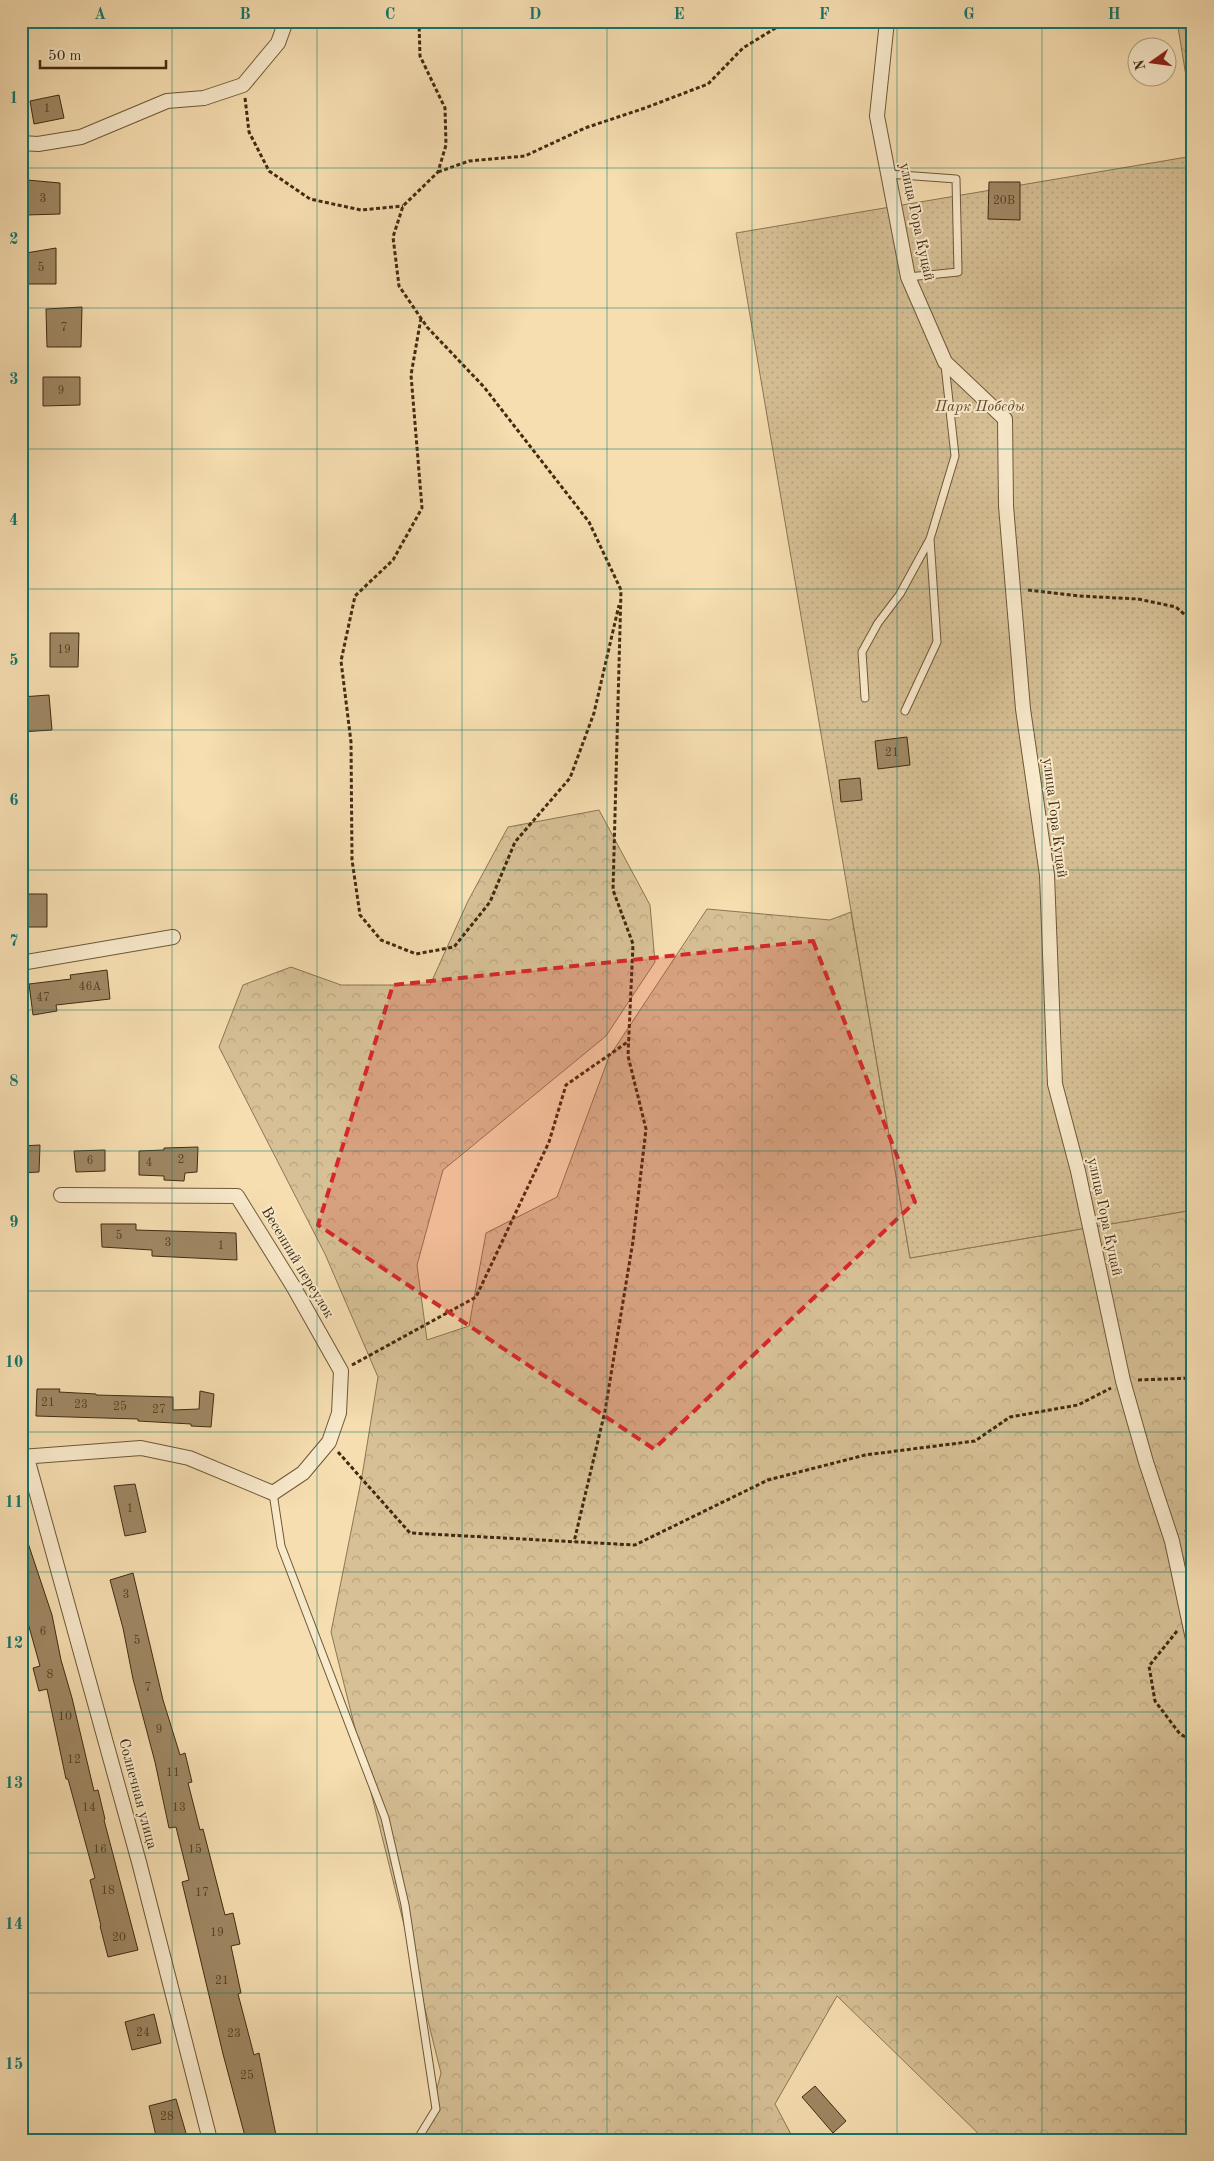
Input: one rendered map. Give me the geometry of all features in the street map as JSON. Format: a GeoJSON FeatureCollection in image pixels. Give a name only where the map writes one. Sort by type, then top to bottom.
{"type":"FeatureCollection","features":[{"type":"Feature","properties":{"kind":"street"},"geometry":{"type":"LineString","coordinates":[[21,143],[38,144],[81,137],[167,101],[204,98],[243,86],[278,43],[286,21]]}},
{"type":"Feature","properties":{"kind":"street","name":"улица Гора Куцай"},"geometry":{"type":"LineString","coordinates":[[887,21],[877,116],[908,277],[945,362],[1004,419],[1006,506],[1023,709],[1046,875],[1055,1084],[1078,1170],[1123,1381],[1146,1462],[1172,1541],[1193,1639]]}},
{"type":"Feature","properties":{"kind":"street"},"geometry":{"type":"LineString","coordinates":[[21,963],[172,938]]}},
{"type":"Feature","properties":{"kind":"street","name":"Весенний переулок"},"geometry":{"type":"LineString","coordinates":[[61,1195],[237,1196],[293,1286],[341,1371]]}},
{"type":"Feature","properties":{"kind":"street"},"geometry":{"type":"LineString","coordinates":[[24,1458],[141,1448],[189,1458],[273,1493],[303,1473],[329,1442],[339,1413],[341,1371]]}},
{"type":"Feature","properties":{"kind":"street","name":"Солнечная улица"},"geometry":{"type":"LineString","coordinates":[[24,1458],[139,1862],[210,2140]]}},
{"type":"Feature","properties":{"kind":"lane"},"geometry":{"type":"LineString","coordinates":[[888,174],[956,179],[958,272],[908,277]]}},
{"type":"Feature","properties":{"kind":"lane"},"geometry":{"type":"LineString","coordinates":[[865,698],[862,652],[878,623],[900,594],[930,539],[954,456],[945,362]]}},
{"type":"Feature","properties":{"kind":"lane"},"geometry":{"type":"LineString","coordinates":[[905,711],[937,642],[930,539]]}},
{"type":"Feature","properties":{"kind":"lane"},"geometry":{"type":"LineString","coordinates":[[273,1493],[281,1546],[385,1818],[405,1905],[436,2109],[416,2140]]}},
{"type":"Feature","properties":{"kind":"path"},"geometry":{"type":"LineString","coordinates":[[419,21],[420,56],[445,108],[446,145],[438,172]]}},
{"type":"Feature","properties":{"kind":"path"},"geometry":{"type":"LineString","coordinates":[[574,1542],[605,1411],[633,1241],[646,1129],[628,1056],[633,944],[614,890],[621,590],[590,522],[484,387],[427,327],[399,286],[393,237],[403,206],[438,172],[470,161],[525,156],[585,128],[708,84],[743,48],[787,21]]}},
{"type":"Feature","properties":{"kind":"path"},"geometry":{"type":"LineString","coordinates":[[243,86],[249,132],[269,171],[310,199],[361,210],[403,206]]}},
{"type":"Feature","properties":{"kind":"path"},"geometry":{"type":"LineString","coordinates":[[421,318],[411,375],[422,508],[393,560],[355,596],[341,661],[351,742],[352,860],[360,915],[381,940],[416,954],[454,947],[490,902],[515,842],[570,778],[594,713],[621,596]]}},
{"type":"Feature","properties":{"kind":"path"},"geometry":{"type":"LineString","coordinates":[[1014,588],[1079,596],[1138,599],[1176,607],[1193,622]]}},
{"type":"Feature","properties":{"kind":"path"},"geometry":{"type":"LineString","coordinates":[[341,1371],[476,1297],[548,1142],[566,1085],[629,1040]]}},
{"type":"Feature","properties":{"kind":"path"},"geometry":{"type":"LineString","coordinates":[[329,1442],[410,1533],[635,1545],[768,1480],[865,1455],[975,1441],[1010,1417],[1078,1405],[1123,1381],[1193,1378]]}},
{"type":"Feature","properties":{"kind":"path"},"geometry":{"type":"LineString","coordinates":[[1188,1619],[1165,1643],[1149,1666],[1155,1702],[1180,1734],[1193,1741]]}},
{"type":"Feature","properties":{"kind":"highlighted area"},"geometry":{"type":"Polygon","coordinates":[[[813,941],[915,1202],[654,1449],[318,1225],[393,985],[813,941]]]}},
{"type":"Feature","properties":{"kind":"green space"},"geometry":{"type":"Polygon","coordinates":[[[1177,21],[1193,21],[1193,119],[1177,21]]]}},
{"type":"Feature","properties":{"kind":"green space","name":"Парк Победы"},"geometry":{"type":"Polygon","coordinates":[[[1193,156],[1193,1210],[910,1258],[736,233],[1193,156]]]}},
{"type":"Feature","properties":{"kind":"green space"},"geometry":{"type":"Polygon","coordinates":[[[599,810],[650,905],[655,962],[606,1036],[443,1170],[417,1265],[427,1340],[469,1326],[486,1233],[557,1197],[609,1057],[707,909],[830,920],[851,912],[910,1258],[1193,1210],[1193,2140],[985,2140],[837,1996],[775,2104],[794,2140],[424,2140],[441,2073],[331,1632],[362,1476],[378,1377],[325,1254],[219,1047],[243,985],[291,967],[341,985],[430,985],[468,901],[508,827],[599,810]]]}},
{"type":"Feature","properties":{"kind":"building"},"geometry":{"type":"Polygon","coordinates":[[[59,95],[64,118],[34,124],[30,101],[59,95]]]}},
{"type":"Feature","properties":{"kind":"building"},"geometry":{"type":"Polygon","coordinates":[[[27,180],[60,183],[60,214],[26,215],[27,180]]]}},
{"type":"Feature","properties":{"kind":"building"},"geometry":{"type":"Polygon","coordinates":[[[989,182],[1020,182],[1020,220],[988,219],[989,182]]]}},
{"type":"Feature","properties":{"kind":"building"},"geometry":{"type":"Polygon","coordinates":[[[56,248],[56,284],[26,284],[26,253],[56,248]]]}},
{"type":"Feature","properties":{"kind":"building"},"geometry":{"type":"Polygon","coordinates":[[[82,307],[81,347],[47,347],[46,309],[82,307]]]}},
{"type":"Feature","properties":{"kind":"building"},"geometry":{"type":"Polygon","coordinates":[[[43,377],[80,377],[80,405],[43,406],[43,377]]]}},
{"type":"Feature","properties":{"kind":"building"},"geometry":{"type":"Polygon","coordinates":[[[50,633],[79,633],[78,667],[50,667],[50,633]]]}},
{"type":"Feature","properties":{"kind":"building"},"geometry":{"type":"Polygon","coordinates":[[[49,695],[52,730],[21,732],[21,697],[49,695]]]}},
{"type":"Feature","properties":{"kind":"building"},"geometry":{"type":"Polygon","coordinates":[[[907,737],[910,765],[878,769],[875,741],[907,737]]]}},
{"type":"Feature","properties":{"kind":"building"},"geometry":{"type":"Polygon","coordinates":[[[860,778],[862,800],[841,802],[839,780],[860,778]]]}},
{"type":"Feature","properties":{"kind":"building"},"geometry":{"type":"Polygon","coordinates":[[[21,894],[47,894],[47,927],[21,927],[21,894]]]}},
{"type":"Feature","properties":{"kind":"building"},"geometry":{"type":"Polygon","coordinates":[[[107,970],[110,999],[56,1005],[57,1011],[33,1015],[29,984],[71,979],[70,975],[107,970]]]}},
{"type":"Feature","properties":{"kind":"building"},"geometry":{"type":"Polygon","coordinates":[[[40,1145],[39,1172],[21,1173],[21,1146],[40,1145]]]}},
{"type":"Feature","properties":{"kind":"building"},"geometry":{"type":"Polygon","coordinates":[[[198,1147],[197,1172],[185,1173],[184,1181],[164,1180],[164,1176],[139,1175],[139,1151],[198,1147]]]}},
{"type":"Feature","properties":{"kind":"building"},"geometry":{"type":"Polygon","coordinates":[[[105,1150],[105,1171],[76,1172],[74,1151],[105,1150]]]}},
{"type":"Feature","properties":{"kind":"building"},"geometry":{"type":"Polygon","coordinates":[[[101,1224],[136,1224],[136,1230],[236,1233],[237,1260],[152,1256],[152,1250],[102,1247],[101,1224]]]}},
{"type":"Feature","properties":{"kind":"building"},"geometry":{"type":"Polygon","coordinates":[[[37,1389],[60,1389],[59,1392],[96,1395],[173,1397],[173,1410],[199,1409],[200,1391],[214,1394],[211,1427],[138,1421],[138,1419],[36,1416],[37,1389]]]}},
{"type":"Feature","properties":{"kind":"building"},"geometry":{"type":"Polygon","coordinates":[[[135,1484],[146,1532],[125,1536],[114,1486],[135,1484]]]}},
{"type":"Feature","properties":{"kind":"building"},"geometry":{"type":"Polygon","coordinates":[[[24,1531],[52,1615],[61,1660],[94,1791],[98,1790],[138,1950],[108,1957],[90,1880],[95,1878],[68,1779],[66,1779],[47,1689],[39,1691],[33,1668],[40,1666],[21,1598],[21,1532],[24,1531]]]}},
{"type":"Feature","properties":{"kind":"building"},"geometry":{"type":"Polygon","coordinates":[[[133,1573],[163,1700],[180,1755],[185,1753],[192,1782],[188,1783],[200,1830],[203,1829],[225,1915],[233,1913],[240,1944],[231,1946],[241,1993],[238,1994],[254,2055],[259,2053],[277,2140],[246,2140],[223,2054],[182,1882],[189,1880],[176,1827],[169,1828],[155,1762],[110,1580],[133,1573]]]}},
{"type":"Feature","properties":{"kind":"building"},"geometry":{"type":"Polygon","coordinates":[[[154,2014],[161,2043],[132,2050],[125,2022],[154,2014]]]}},
{"type":"Feature","properties":{"kind":"building"},"geometry":{"type":"Polygon","coordinates":[[[815,2086],[846,2121],[833,2133],[802,2097],[815,2086]]]}},
{"type":"Feature","properties":{"kind":"building"},"geometry":{"type":"Polygon","coordinates":[[[176,2099],[188,2140],[157,2140],[149,2106],[176,2099]]]}}]}
